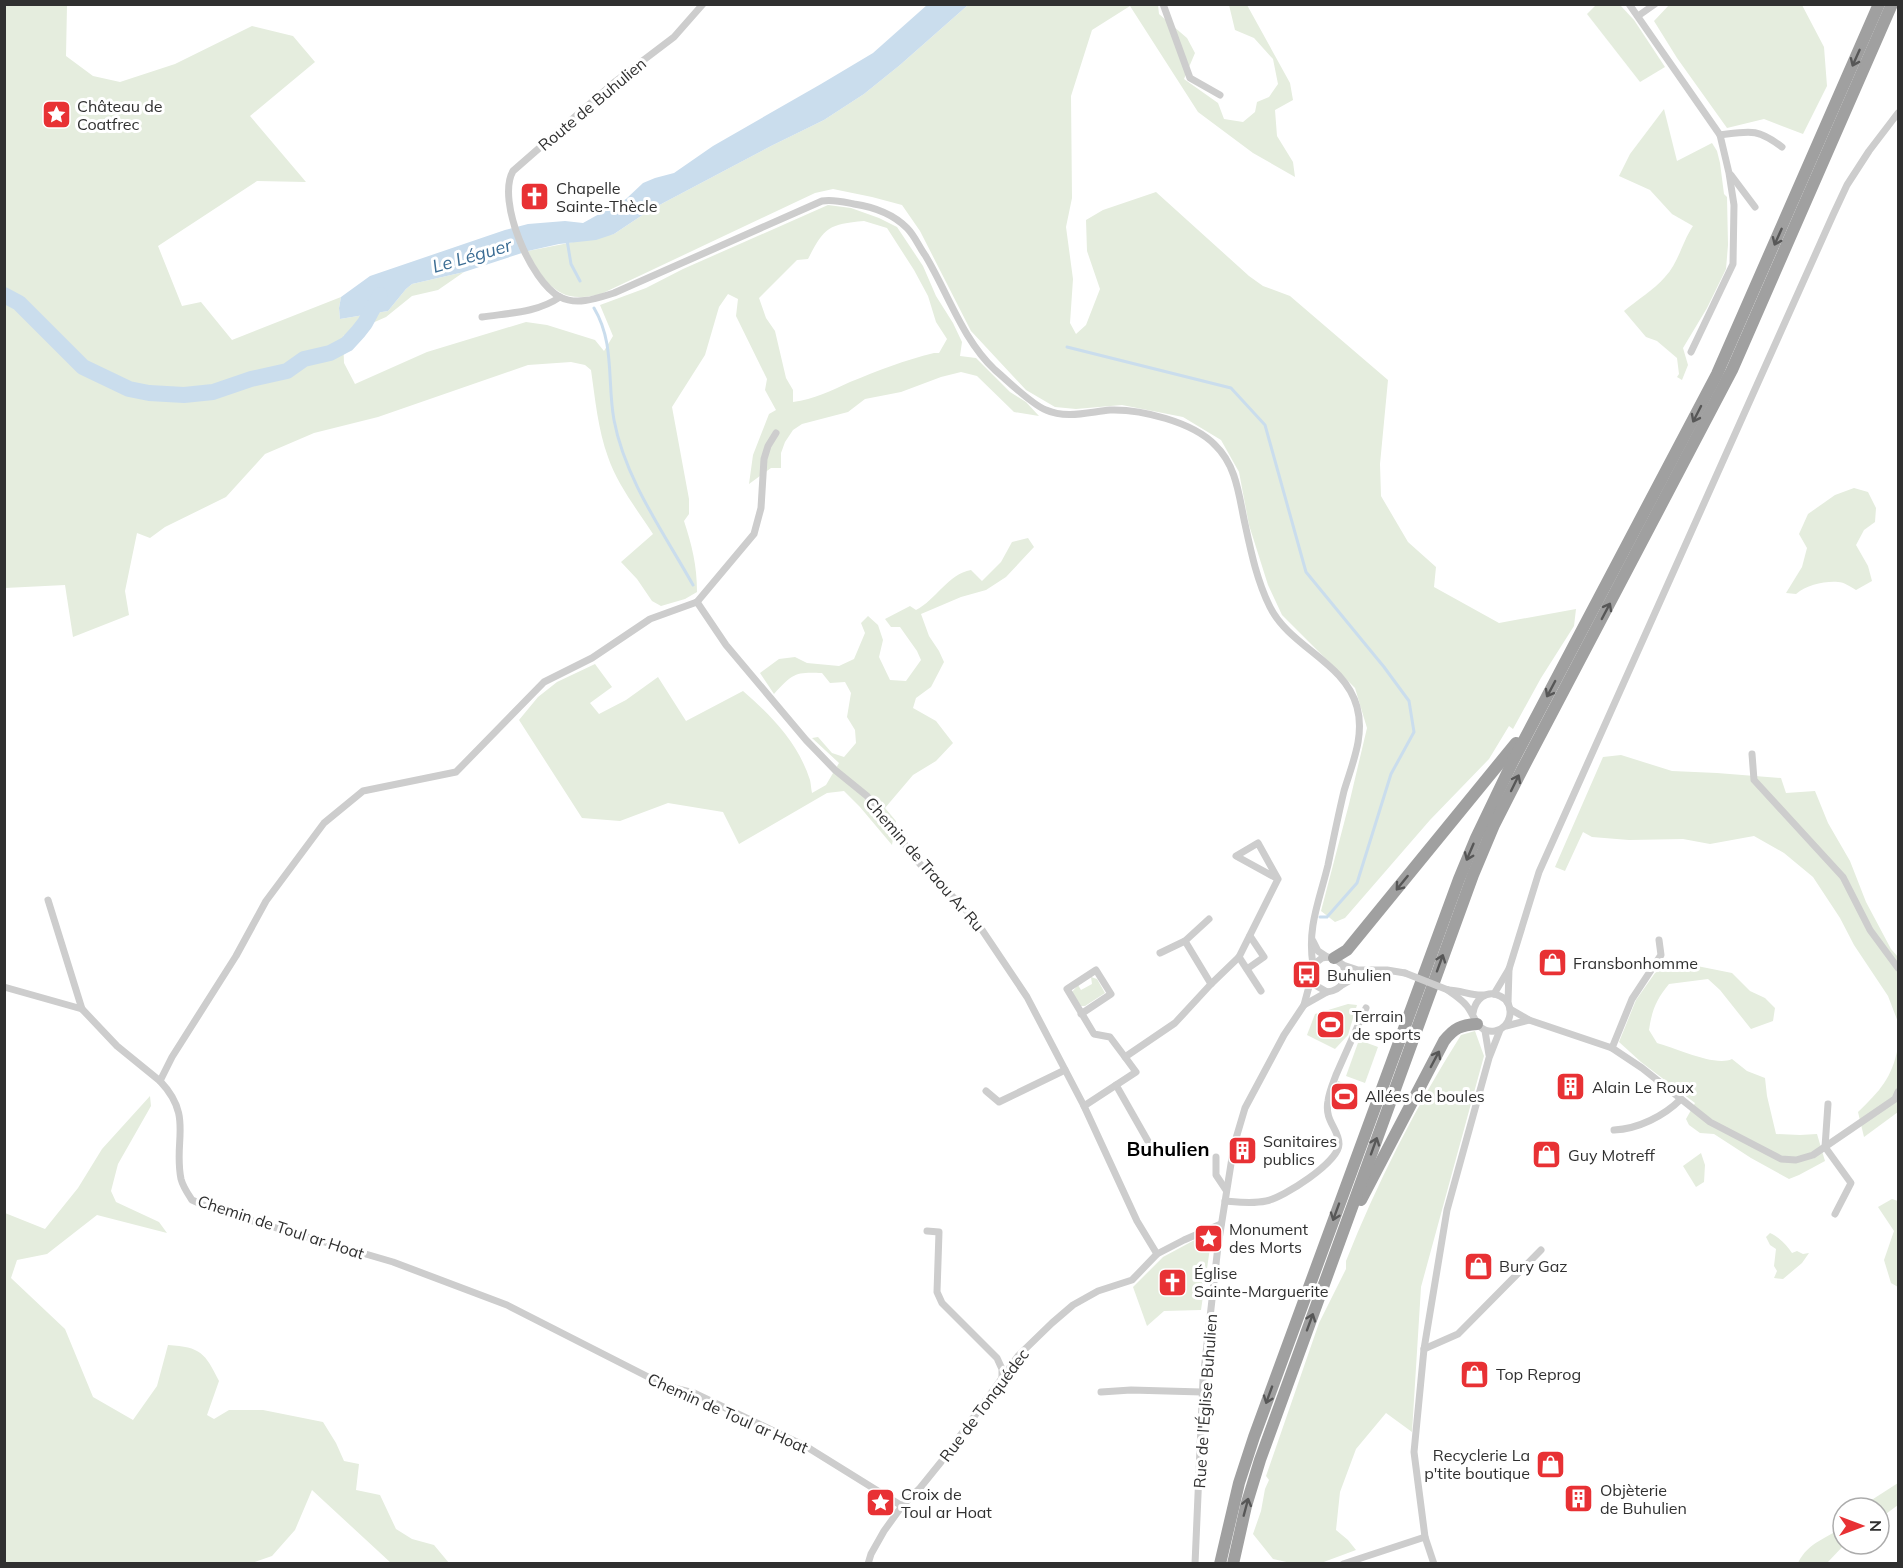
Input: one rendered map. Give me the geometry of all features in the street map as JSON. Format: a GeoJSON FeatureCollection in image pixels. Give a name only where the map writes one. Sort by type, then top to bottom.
{"type":"FeatureCollection","features":[{"type":"Feature","properties":{"kind":"highway"},"geometry":{"type":"LineString","coordinates":[[1220,1563],[1239,1483],[1254,1437],[1458,879],[1495,796],[1717,374],[1879,4]]}},
{"type":"Feature","properties":{"kind":"highway"},"geometry":{"type":"LineString","coordinates":[[1233,1563],[1246,1506],[1260,1460],[1452,930],[1494,825],[1732,370],[1892,4]]}},
{"type":"Feature","properties":{"kind":"highway"},"geometry":{"type":"LineString","coordinates":[[1335,960],[1347,950],[1532,724]]}},
{"type":"Feature","properties":{"kind":"highway"},"geometry":{"type":"LineString","coordinates":[[1340,1241],[1444,1041],[1458,1027],[1478,1022]]}},
{"type":"Feature","properties":{"kind":"street","name":"Route de Buhulien"},"geometry":{"type":"LineString","coordinates":[[560,297],[547,287],[528,260],[508,201],[508,186],[513,171],[616,81],[674,37],[703,4]]}},
{"type":"Feature","properties":{"kind":"street"},"geometry":{"type":"LineString","coordinates":[[1163,4],[1190,78],[1220,94]]}},
{"type":"Feature","properties":{"kind":"street"},"geometry":{"type":"LineString","coordinates":[[1629,4],[1720,135],[1729,173],[1734,205],[1733,264],[1691,352]]}},
{"type":"Feature","properties":{"kind":"street"},"geometry":{"type":"LineString","coordinates":[[1638,16],[1655,4]]}},
{"type":"Feature","properties":{"kind":"street"},"geometry":{"type":"LineString","coordinates":[[1434,1563],[1425,1537],[1414,1452],[1424,1349],[1447,1210],[1489,1058],[1510,1015],[1509,969],[1539,872],[1847,184],[1899,113]]}},
{"type":"Feature","properties":{"kind":"street"},"geometry":{"type":"LineString","coordinates":[[1720,135],[1750,131],[1770,138],[1782,147]]}},
{"type":"Feature","properties":{"kind":"street"},"geometry":{"type":"LineString","coordinates":[[1729,173],[1755,207]]}},
{"type":"Feature","properties":{"kind":"street"},"geometry":{"type":"LineString","coordinates":[[482,317],[538,308],[549,305],[560,297],[573,301],[595,300],[822,201],[829,199],[865,205],[887,213],[910,231],[930,263],[972,343],[994,368],[1039,406],[1055,413],[1075,415],[1127,410],[1180,424],[1213,442],[1221,451],[1235,476],[1255,565],[1272,610],[1282,626],[1293,637],[1340,677],[1350,690],[1358,708],[1359,736],[1313,918],[1311,976],[1314,985],[1327,992],[1338,989],[1366,971]]}},
{"type":"Feature","properties":{"kind":"street"},"geometry":{"type":"LineString","coordinates":[[160,1081],[172,1057],[237,956],[266,901],[324,823],[363,791],[456,772],[544,682],[605,650],[650,619],[697,602],[754,534],[761,508],[764,459],[768,446],[776,433]]}},
{"type":"Feature","properties":{"kind":"street","name":"Chemin de Traou Ar Ru"},"geometry":{"type":"LineString","coordinates":[[697,602],[726,645],[806,740],[835,770],[867,796],[920,864],[974,918],[1027,997],[1084,1106],[1137,1221],[1157,1254]]}},
{"type":"Feature","properties":{"kind":"street"},"geometry":{"type":"LineString","coordinates":[[1752,754],[1754,780],[1843,877],[1870,930],[1899,968]]}},
{"type":"Feature","properties":{"kind":"street"},"geometry":{"type":"LineString","coordinates":[[1258,843],[1278,879],[1268,873],[1236,856],[1258,843]]}},
{"type":"Feature","properties":{"kind":"street"},"geometry":{"type":"LineString","coordinates":[[1125,1057],[1175,1023],[1239,957],[1278,879]]}},
{"type":"Feature","properties":{"kind":"street"},"geometry":{"type":"LineString","coordinates":[[48,900],[82,1009]]}},
{"type":"Feature","properties":{"kind":"street"},"geometry":{"type":"LineString","coordinates":[[1160,953],[1185,940],[1209,919]]}},
{"type":"Feature","properties":{"kind":"street"},"geometry":{"type":"LineString","coordinates":[[1247,969],[1264,957],[1250,936]]}},
{"type":"Feature","properties":{"kind":"street"},"geometry":{"type":"LineString","coordinates":[[1311,939],[1318,951],[1335,960],[1366,971],[1387,970],[1405,973],[1448,990],[1464,1002],[1478,1022],[1496,1031],[1529,1020]]}},
{"type":"Feature","properties":{"kind":"street"},"geometry":{"type":"LineString","coordinates":[[1185,940],[1211,984]]}},
{"type":"Feature","properties":{"kind":"street"},"geometry":{"type":"LineString","coordinates":[[1612,1048],[1632,999],[1660,955],[1659,940]]}},
{"type":"Feature","properties":{"kind":"street"},"geometry":{"type":"LineString","coordinates":[[1239,957],[1261,992]]}},
{"type":"Feature","properties":{"kind":"street"},"geometry":{"type":"LineString","coordinates":[[1313,965],[1322,958],[1335,960],[1346,975],[1342,985]]}},
{"type":"Feature","properties":{"kind":"street"},"geometry":{"type":"LineString","coordinates":[[1489,1058],[1478,1022],[1477,1001],[1491,994],[1509,969]]}},
{"type":"Feature","properties":{"kind":"street"},"geometry":{"type":"LineString","coordinates":[[1081,1014],[1111,994],[1096,970],[1067,989],[1081,1014],[1094,1035],[1110,1037],[1136,1072],[1084,1106]]}},
{"type":"Feature","properties":{"kind":"street","name":"Rue de l'Église Buhulien"},"geometry":{"type":"LineString","coordinates":[[1195,1563],[1202,1392],[1221,1224],[1234,1145],[1245,1108],[1284,1035],[1304,1005],[1311,976]]}},
{"type":"Feature","properties":{"kind":"street"},"geometry":{"type":"LineString","coordinates":[[4,987],[82,1009]]}},
{"type":"Feature","properties":{"kind":"street"},"geometry":{"type":"LineString","coordinates":[[1448,990],[1474,996],[1491,994],[1500,996],[1509,1006],[1529,1020],[1612,1048],[1710,1122],[1780,1159],[1796,1160],[1813,1155],[1894,1099],[1899,1092]]}},
{"type":"Feature","properties":{"kind":"street","name":"Rue de l'Église Buhulien"},"geometry":{"type":"LineString","coordinates":[[1304,1005],[1327,992]]}},
{"type":"Feature","properties":{"kind":"street"},"geometry":{"type":"LineString","coordinates":[[1225,1201],[1257,1202],[1280,1197],[1292,1190],[1334,1155],[1339,1141],[1327,1116],[1328,1099],[1366,1008]]}},
{"type":"Feature","properties":{"kind":"street","name":"Chemin de Toul ar Hoat"},"geometry":{"type":"LineString","coordinates":[[82,1009],[117,1046],[160,1081],[173,1099],[180,1115],[181,1179],[192,1200],[212,1209],[393,1262],[507,1305],[666,1386],[694,1393],[807,1446],[902,1506]]}},
{"type":"Feature","properties":{"kind":"street"},"geometry":{"type":"LineString","coordinates":[[986,1091],[999,1102],[1065,1070]]}},
{"type":"Feature","properties":{"kind":"street"},"geometry":{"type":"LineString","coordinates":[[1116,1084],[1149,1143]]}},
{"type":"Feature","properties":{"kind":"street"},"geometry":{"type":"LineString","coordinates":[[1614,1130],[1627,1130],[1669,1111],[1681,1099]]}},
{"type":"Feature","properties":{"kind":"street"},"geometry":{"type":"LineString","coordinates":[[1828,1104],[1825,1148],[1851,1183],[1835,1214]]}},
{"type":"Feature","properties":{"kind":"street"},"geometry":{"type":"LineString","coordinates":[[1216,1157],[1216,1175],[1226,1190]]}},
{"type":"Feature","properties":{"kind":"street","name":"Rue de Tonquédec"},"geometry":{"type":"LineString","coordinates":[[868,1563],[875,1546],[902,1506],[941,1462],[1018,1356],[1073,1305],[1098,1291],[1131,1280],[1157,1254],[1221,1224]]}},
{"type":"Feature","properties":{"kind":"street"},"geometry":{"type":"LineString","coordinates":[[927,1231],[939,1232],[937,1292],[942,1303],[997,1358],[1003,1374],[1001,1380]]}},
{"type":"Feature","properties":{"kind":"street"},"geometry":{"type":"LineString","coordinates":[[1424,1349],[1458,1334],[1541,1250]]}},
{"type":"Feature","properties":{"kind":"street"},"geometry":{"type":"LineString","coordinates":[[1101,1392],[1131,1390],[1202,1392]]}},
{"type":"Feature","properties":{"kind":"street"},"geometry":{"type":"LineString","coordinates":[[1343,1563],[1425,1537]]}},
{"type":"Feature","properties":{"kind":"green space"},"geometry":{"type":"Polygon","coordinates":[[[1670,4],[1802,5],[1824,47],[1827,86],[1803,134],[1764,119],[1727,128],[1677,58],[1654,21],[1670,4]]]}},
{"type":"Feature","properties":{"kind":"green space"},"geometry":{"type":"Polygon","coordinates":[[[5,5],[67,5],[66,56],[93,76],[120,82],[175,64],[252,26],[293,36],[315,62],[250,116],[306,182],[257,181],[158,246],[182,306],[201,302],[232,340],[341,297],[340,319],[388,311],[412,284],[464,272],[438,290],[412,296],[386,317],[343,336],[344,363],[355,384],[427,352],[526,322],[547,325],[595,340],[604,351],[613,336],[600,305],[646,288],[683,269],[828,205],[851,208],[897,227],[923,266],[936,296],[953,323],[962,342],[960,356],[976,358],[1010,392],[1026,402],[1039,416],[1014,412],[977,376],[961,372],[901,392],[865,399],[848,412],[802,424],[793,430],[785,442],[781,453],[781,468],[771,468],[749,484],[753,455],[769,414],[776,410],[765,390],[767,379],[736,316],[738,299],[728,294],[719,307],[705,355],[672,407],[689,499],[689,514],[684,521],[694,556],[697,582],[697,592],[685,599],[661,606],[652,601],[637,579],[621,562],[653,534],[622,487],[608,457],[599,425],[591,370],[585,365],[571,362],[528,365],[378,417],[314,433],[265,454],[226,497],[165,527],[150,538],[137,533],[125,591],[129,615],[73,637],[65,585],[5,588],[5,5]],[[864,221],[842,224],[828,229],[818,240],[808,259],[797,260],[759,298],[766,318],[775,331],[786,378],[793,390],[793,402],[822,394],[902,362],[939,353],[947,339],[936,322],[928,296],[914,270],[887,228],[864,221]]]}},
{"type":"Feature","properties":{"kind":"green space"},"geometry":{"type":"Polygon","coordinates":[[[968,5],[1158,5],[1159,14],[1187,38],[1195,53],[1184,79],[1218,103],[1224,119],[1243,122],[1255,112],[1257,102],[1269,97],[1278,84],[1273,59],[1254,38],[1235,30],[1229,5],[1247,5],[1290,83],[1293,100],[1275,110],[1277,136],[1293,162],[1295,177],[1253,153],[1198,112],[1130,6],[1092,30],[1071,96],[1072,198],[1066,227],[1073,279],[1070,323],[1076,334],[1086,325],[1100,289],[1087,251],[1086,220],[1103,210],[1156,192],[1249,276],[1263,286],[1290,296],[1388,380],[1380,464],[1381,496],[1408,542],[1436,567],[1434,587],[1499,623],[1576,609],[1574,626],[1541,678],[1513,729],[1509,726],[1489,759],[1430,820],[1345,918],[1335,922],[1321,911],[1367,728],[1355,688],[1282,615],[1268,585],[1249,525],[1239,472],[1221,440],[1183,417],[1122,405],[1076,409],[1055,407],[1026,390],[971,331],[920,231],[902,205],[833,189],[815,193],[601,294],[587,297],[563,294],[555,289],[542,276],[528,251],[614,234],[650,210],[824,120],[864,94],[968,5]]]}},
{"type":"Feature","properties":{"kind":"green space"},"geometry":{"type":"Polygon","coordinates":[[[1596,5],[1620,5],[1634,20],[1665,67],[1640,82],[1587,14],[1596,5]]]}},
{"type":"Feature","properties":{"kind":"green space"},"geometry":{"type":"Polygon","coordinates":[[[1664,109],[1677,161],[1712,143],[1717,151],[1724,194],[1727,197],[1726,269],[1707,308],[1683,348],[1688,365],[1682,380],[1677,377],[1679,374],[1677,358],[1657,341],[1646,337],[1624,311],[1661,282],[1670,271],[1693,226],[1672,214],[1650,190],[1619,176],[1630,154],[1664,109]]]}},
{"type":"Feature","properties":{"kind":"green space"},"geometry":{"type":"Polygon","coordinates":[[[1854,488],[1868,492],[1876,508],[1875,522],[1864,530],[1856,545],[1868,566],[1872,581],[1856,590],[1843,583],[1833,582],[1810,586],[1796,594],[1786,593],[1802,567],[1807,548],[1799,534],[1808,514],[1835,495],[1854,488]]]}},
{"type":"Feature","properties":{"kind":"green space"},"geometry":{"type":"Polygon","coordinates":[[[1028,538],[1034,547],[1006,577],[986,590],[961,597],[921,614],[929,636],[944,662],[931,687],[916,698],[913,708],[936,721],[953,743],[936,761],[913,775],[885,808],[896,821],[892,845],[844,791],[827,793],[739,844],[723,812],[668,803],[620,821],[582,818],[519,720],[538,697],[557,682],[595,664],[612,687],[590,703],[599,714],[626,700],[658,677],[686,721],[743,691],[774,720],[791,742],[805,767],[812,793],[826,785],[839,763],[812,738],[818,737],[832,753],[844,757],[856,743],[855,730],[847,717],[851,693],[845,682],[830,683],[822,673],[813,673],[795,675],[774,694],[760,673],[779,659],[795,657],[807,663],[839,666],[854,659],[865,633],[861,623],[868,616],[878,625],[883,640],[879,657],[890,680],[906,681],[921,660],[900,627],[891,627],[885,619],[910,606],[916,610],[923,606],[963,572],[971,570],[982,581],[1001,562],[1012,542],[1028,538]]]}},
{"type":"Feature","properties":{"kind":"green space"},"geometry":{"type":"Polygon","coordinates":[[[1621,755],[1672,771],[1781,778],[1786,793],[1815,791],[1828,823],[1850,861],[1866,902],[1891,949],[1898,957],[1898,1022],[1888,996],[1813,877],[1784,853],[1754,836],[1710,844],[1683,839],[1629,840],[1592,837],[1583,832],[1565,871],[1555,867],[1603,757],[1621,755]]]}},
{"type":"Feature","properties":{"kind":"green space"},"geometry":{"type":"Polygon","coordinates":[[[1668,965],[1697,966],[1732,973],[1750,991],[1765,998],[1775,1008],[1773,1021],[1751,1029],[1720,990],[1708,979],[1669,984],[1658,1000],[1650,1023],[1649,1030],[1657,1043],[1706,1059],[1725,1061],[1732,1059],[1747,1071],[1765,1078],[1776,1134],[1817,1134],[1825,1161],[1789,1179],[1714,1134],[1700,1133],[1689,1125],[1686,1119],[1695,1103],[1641,1062],[1619,1042],[1636,1000],[1655,973],[1668,965]]]}},
{"type":"Feature","properties":{"kind":"green space"},"geometry":{"type":"Polygon","coordinates":[[[1091,977],[1097,979],[1105,993],[1085,1006],[1081,1006],[1072,992],[1078,985],[1081,990],[1092,984],[1091,977]]]}},
{"type":"Feature","properties":{"kind":"green space","name":"Terrain de sports"},"geometry":{"type":"Polygon","coordinates":[[[1348,1004],[1357,1005],[1348,1035],[1335,1049],[1307,1035],[1315,1014],[1348,1004]]]}},
{"type":"Feature","properties":{"kind":"green space"},"geometry":{"type":"Polygon","coordinates":[[[1475,1031],[1484,1056],[1421,1287],[1412,1432],[1386,1413],[1356,1449],[1340,1492],[1336,1530],[1356,1550],[1321,1563],[1291,1563],[1273,1559],[1253,1534],[1269,1480],[1266,1476],[1319,1323],[1346,1269],[1346,1261],[1398,1145],[1461,1035],[1475,1031]]]}},
{"type":"Feature","properties":{"kind":"green space"},"geometry":{"type":"Polygon","coordinates":[[[1359,1040],[1378,1047],[1365,1083],[1346,1076],[1359,1040]]]}},
{"type":"Feature","properties":{"kind":"green space"},"geometry":{"type":"Polygon","coordinates":[[[1898,1047],[1898,1112],[1864,1137],[1858,1112],[1889,1076],[1898,1047]]]}},
{"type":"Feature","properties":{"kind":"green space","name":"Allées de boules"},"geometry":{"type":"Polygon","coordinates":[[[1338,1081],[1358,1088],[1350,1111],[1331,1104],[1338,1081]]]}},
{"type":"Feature","properties":{"kind":"green space"},"geometry":{"type":"Polygon","coordinates":[[[150,1096],[151,1106],[118,1164],[111,1191],[116,1202],[159,1222],[167,1233],[97,1215],[47,1254],[17,1260],[11,1278],[65,1329],[93,1397],[133,1420],[157,1386],[168,1345],[195,1350],[201,1353],[210,1364],[219,1381],[207,1415],[214,1419],[229,1410],[263,1410],[323,1422],[344,1461],[359,1464],[356,1490],[380,1495],[396,1529],[412,1539],[434,1545],[449,1563],[391,1563],[312,1490],[295,1530],[272,1556],[252,1563],[5,1563],[5,1213],[45,1229],[78,1188],[102,1149],[150,1096]]]}},
{"type":"Feature","properties":{"kind":"green space"},"geometry":{"type":"Polygon","coordinates":[[[1701,1153],[1705,1165],[1704,1182],[1696,1187],[1683,1166],[1701,1153]]]}},
{"type":"Feature","properties":{"kind":"green space"},"geometry":{"type":"Polygon","coordinates":[[[1892,1199],[1898,1201],[1898,1287],[1891,1283],[1884,1260],[1894,1231],[1878,1207],[1892,1199]]]}},
{"type":"Feature","properties":{"kind":"green space"},"geometry":{"type":"Polygon","coordinates":[[[1770,1233],[1792,1253],[1797,1251],[1803,1254],[1809,1253],[1802,1263],[1783,1279],[1774,1278],[1777,1271],[1774,1266],[1776,1249],[1770,1245],[1766,1237],[1770,1233]]]}},
{"type":"Feature","properties":{"kind":"green space"},"geometry":{"type":"Polygon","coordinates":[[[1202,1236],[1211,1241],[1201,1310],[1164,1311],[1147,1326],[1133,1287],[1163,1257],[1202,1236]]]}},
{"type":"Feature","properties":{"kind":"green space"},"geometry":{"type":"Polygon","coordinates":[[[1898,1483],[1898,1505],[1891,1510],[1891,1496],[1878,1496],[1898,1483]]]}},
{"type":"Feature","properties":{"kind":"green space"},"geometry":{"type":"Polygon","coordinates":[[[1831,1534],[1831,1556],[1834,1556],[1827,1563],[1798,1563],[1807,1550],[1831,1534]]]}},
{"type":"Feature","properties":{"kind":"water"},"geometry":{"type":"Polygon","coordinates":[[[927,5],[968,5],[864,94],[824,120],[650,210],[614,234],[596,240],[559,244],[528,251],[464,272],[412,284],[388,311],[340,319],[341,297],[370,276],[528,224],[565,221],[583,223],[626,199],[643,183],[674,173],[713,146],[873,53],[927,5]]]}},
{"type":"Feature","properties":{"kind":"waterway"},"geometry":{"type":"LineString","coordinates":[[567,240],[571,264],[580,281]]}},
{"type":"Feature","properties":{"kind":"waterway","name":"Le Léguer"},"geometry":{"type":"LineString","coordinates":[[4,295],[19,303],[83,367],[129,389],[149,393],[184,395],[213,392],[251,379],[287,371],[304,359],[330,353],[347,344],[358,332],[380,295]]}},
{"type":"Feature","properties":{"kind":"waterway"},"geometry":{"type":"LineString","coordinates":[[594,308],[601,321],[608,349],[612,406],[619,442],[636,484],[693,585]]}},
{"type":"Feature","properties":{"kind":"waterway"},"geometry":{"type":"LineString","coordinates":[[1067,347],[1231,388],[1265,425],[1306,572],[1409,701],[1414,732],[1391,774],[1357,883],[1327,917],[1320,917]]}},
{"type":"Feature","properties":{"kind":"place","name":"Château de Coatfrec"},"geometry":{"type":"Point","coordinates":[56,115]}},
{"type":"Feature","properties":{"kind":"place","name":"Chapelle Sainte-Thècle"},"geometry":{"type":"Point","coordinates":[535,197]}},
{"type":"Feature","properties":{"kind":"place","name":"Fransbonhomme"},"geometry":{"type":"Point","coordinates":[1552,963]}},
{"type":"Feature","properties":{"kind":"place","name":"Buhulien"},"geometry":{"type":"Point","coordinates":[1306,975]}},
{"type":"Feature","properties":{"kind":"place","name":"Terrain de sports"},"geometry":{"type":"Point","coordinates":[1331,1025]}},
{"type":"Feature","properties":{"kind":"place","name":"Alain Le Roux"},"geometry":{"type":"Point","coordinates":[1571,1087]}},
{"type":"Feature","properties":{"kind":"place","name":"Allées de boules"},"geometry":{"type":"Point","coordinates":[1344,1096]}},
{"type":"Feature","properties":{"kind":"place","name":"Sanitaires publics"},"geometry":{"type":"Point","coordinates":[1242,1150]}},
{"type":"Feature","properties":{"kind":"place","name":"Guy Motreff"},"geometry":{"type":"Point","coordinates":[1547,1155]}},
{"type":"Feature","properties":{"kind":"place","name":"Monument des Morts"},"geometry":{"type":"Point","coordinates":[1208,1238]}},
{"type":"Feature","properties":{"kind":"place","name":"Bury Gaz"},"geometry":{"type":"Point","coordinates":[1478,1266]}},
{"type":"Feature","properties":{"kind":"place","name":"Église Sainte-Marguerite"},"geometry":{"type":"Point","coordinates":[1173,1282]}},
{"type":"Feature","properties":{"kind":"place","name":"Top Reprog"},"geometry":{"type":"Point","coordinates":[1475,1374]}},
{"type":"Feature","properties":{"kind":"place","name":"Recyclerie La p'tite boutique"},"geometry":{"type":"Point","coordinates":[1551,1464]}},
{"type":"Feature","properties":{"kind":"place","name":"Objèterie de Buhulien"},"geometry":{"type":"Point","coordinates":[1579,1499]}},
{"type":"Feature","properties":{"kind":"place","name":"Croix de Toul ar Hoat"},"geometry":{"type":"Point","coordinates":[880,1503]}},
{"type":"Feature","properties":{"kind":"district","name":"Buhulien"},"geometry":{"type":"Point","coordinates":[1168,1149]}}]}
